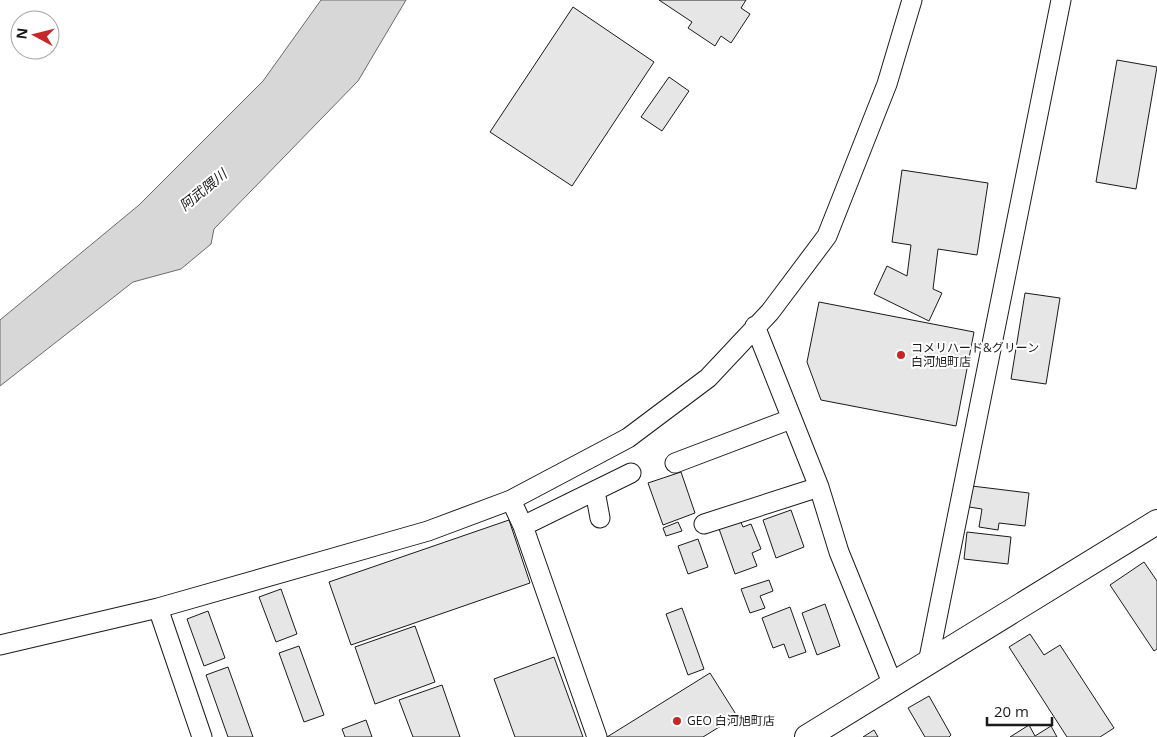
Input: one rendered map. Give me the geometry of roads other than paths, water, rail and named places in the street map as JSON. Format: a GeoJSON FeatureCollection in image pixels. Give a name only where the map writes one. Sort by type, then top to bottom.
{"type":"FeatureCollection","features":[{"type":"Feature","properties":{"kind":"street"},"geometry":{"type":"LineString","coordinates":[[0,645],[158,608],[428,531],[511,500],[628,438],[708,378],[770,312],[827,236],[887,84],[912,0]]}},
{"type":"Feature","properties":{"kind":"street"},"geometry":{"type":"LineString","coordinates":[[928,663],[1061,0]]}},
{"type":"Feature","properties":{"kind":"street"},"geometry":{"type":"LineString","coordinates":[[755,326],[818,487],[839,552],[893,685]]}},
{"type":"Feature","properties":{"kind":"street"},"geometry":{"type":"LineString","coordinates":[[675,463],[791,419]]}},
{"type":"Feature","properties":{"kind":"street"},"geometry":{"type":"LineString","coordinates":[[524,526],[631,473]]}},
{"type":"Feature","properties":{"kind":"street"},"geometry":{"type":"LineString","coordinates":[[704,524],[818,487]]}},
{"type":"Feature","properties":{"kind":"street"},"geometry":{"type":"LineString","coordinates":[[595,491],[600,518]]}},
{"type":"Feature","properties":{"kind":"street"},"geometry":{"type":"LineString","coordinates":[[511,500],[524,526],[597,737]]}},
{"type":"Feature","properties":{"kind":"street"},"geometry":{"type":"LineString","coordinates":[[807,737],[1157,522]]}},
{"type":"Feature","properties":{"kind":"street"},"geometry":{"type":"LineString","coordinates":[[158,608],[202,737]]}},
{"type":"Feature","properties":{"kind":"water","name":"阿武隈川"},"geometry":{"type":"Polygon","coordinates":[[[321,0],[406,0],[358,81],[214,229],[211,244],[181,269],[133,282],[0,386],[0,320],[139,205],[263,81],[321,0]]]}},
{"type":"Feature","properties":{"kind":"place","name":"コメリハード&グリーン 白河旭町店"},"geometry":{"type":"Point","coordinates":[901,355]}},
{"type":"Feature","properties":{"kind":"place","name":"GEO 白河旭町店"},"geometry":{"type":"Point","coordinates":[677,721]}}]}
